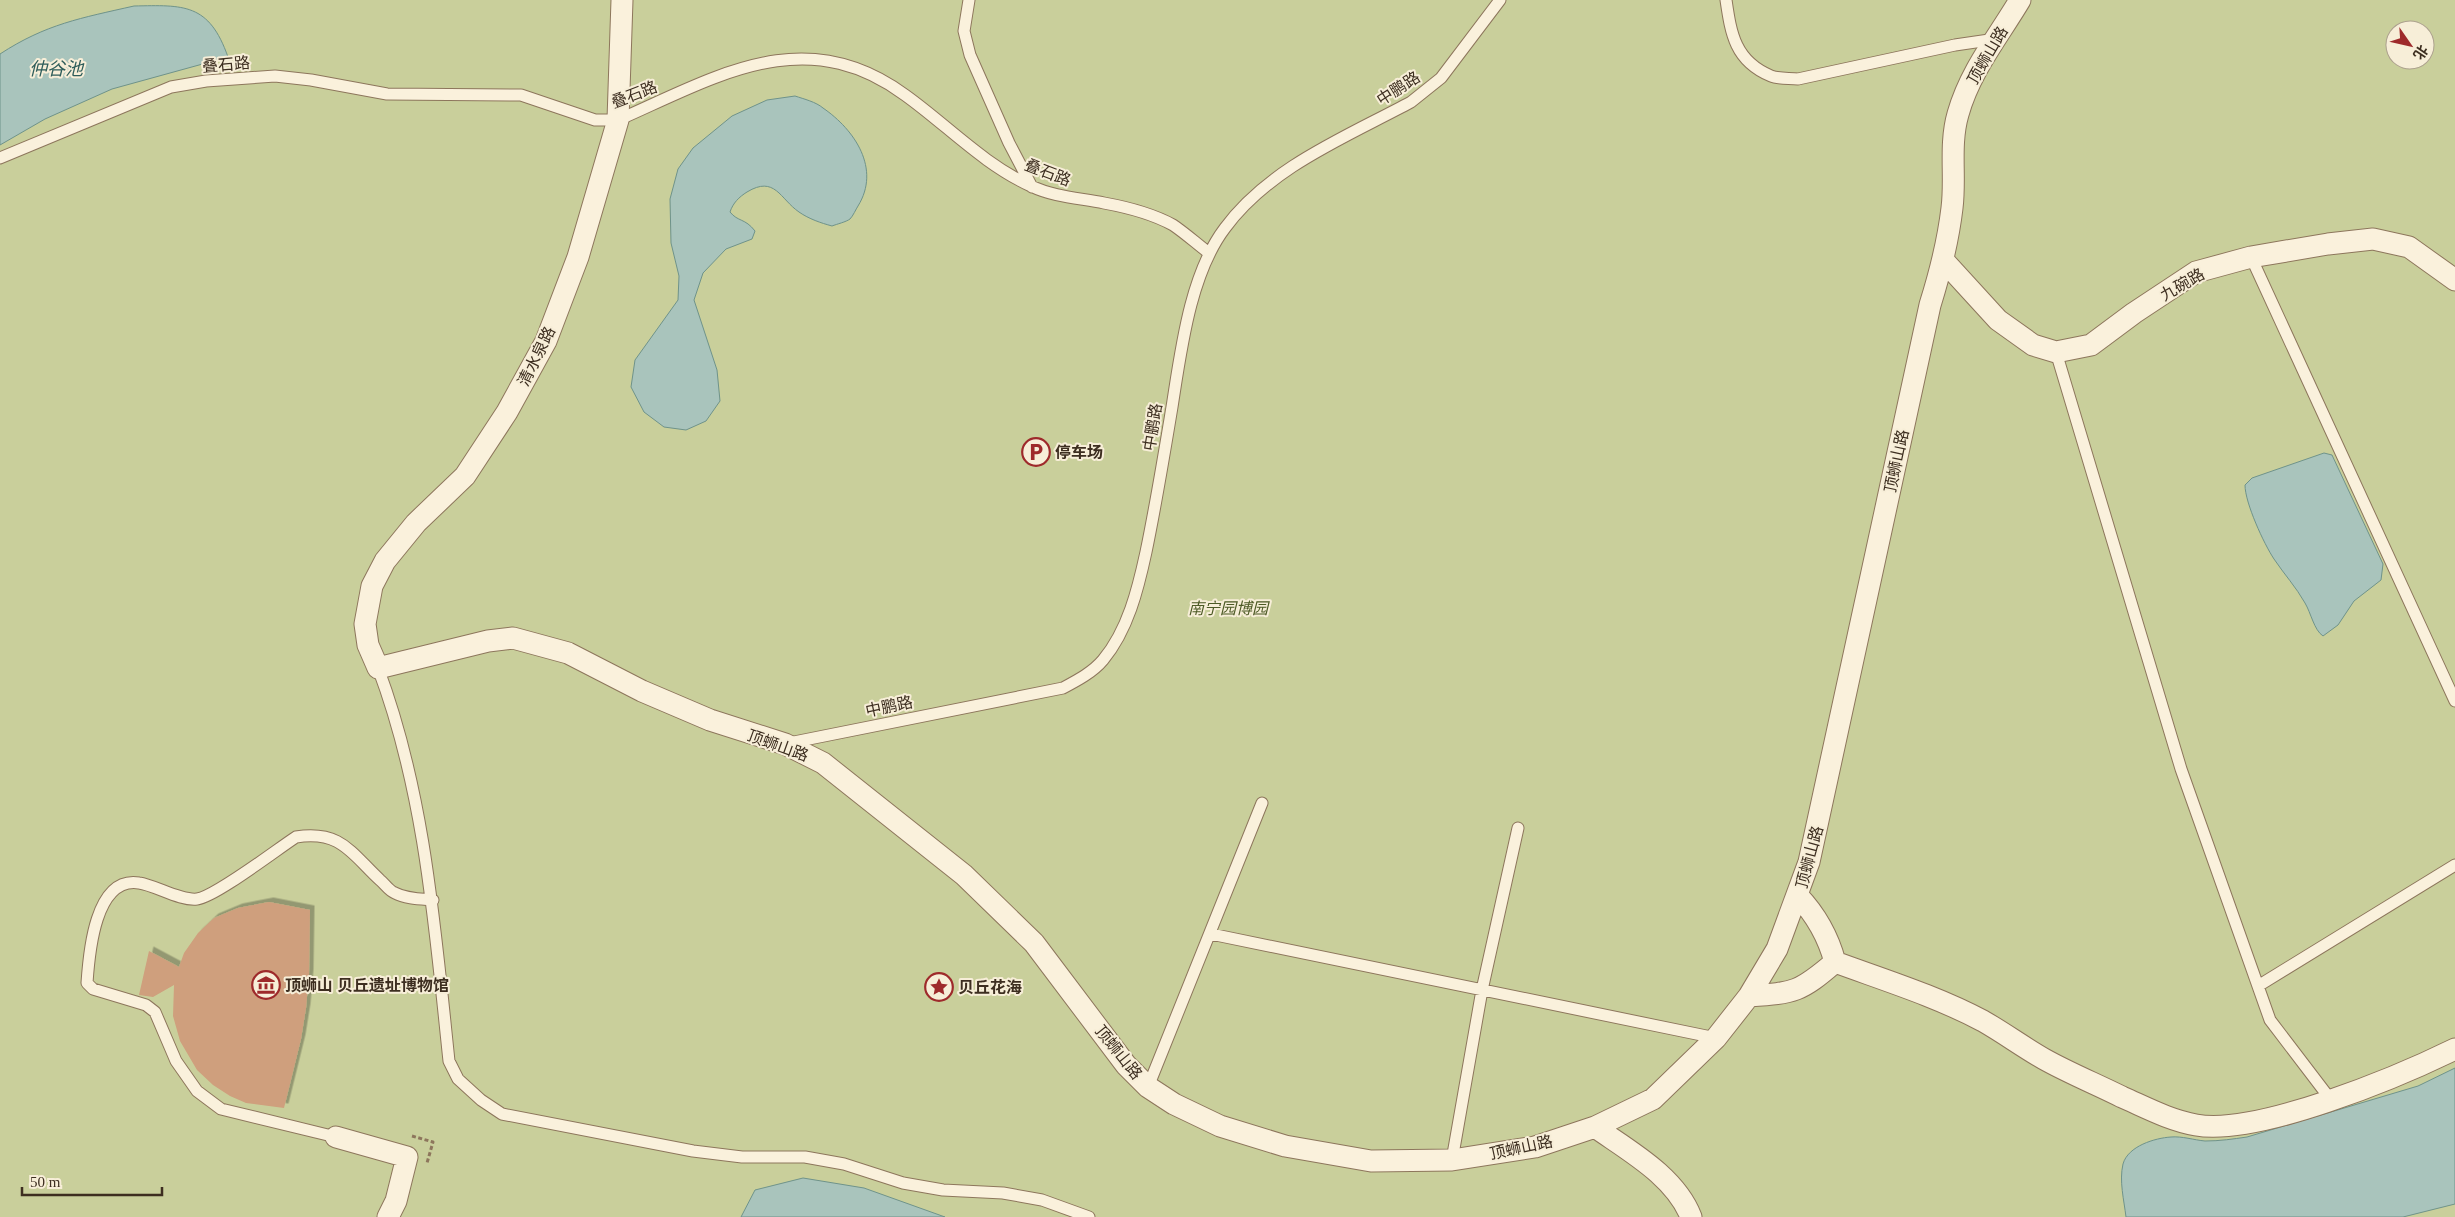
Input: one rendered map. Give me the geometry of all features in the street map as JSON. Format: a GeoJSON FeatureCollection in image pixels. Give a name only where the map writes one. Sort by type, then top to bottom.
{"type":"FeatureCollection","features":[{"type":"Feature","properties":{"kind":"street","name":"清水泉路"},"geometry":{"type":"LineString","coordinates":[[378,668],[368,645],[365,624],[372,586],[385,561],[416,523],[465,476],[507,412],[546,341],[578,257],[618,120],[622,0]]}},
{"type":"Feature","properties":{"kind":"street","name":"顶蛳山路"},"geometry":{"type":"LineString","coordinates":[[378,668],[488,641],[513,638],[568,653],[642,691],[710,720],[785,744],[823,762],[964,875],[1034,943],[1126,1065],[1148,1087],[1174,1104],[1220,1126],[1285,1146],[1371,1160],[1452,1160],[1535,1147],[1595,1127],[1653,1099],[1716,1038],[1749,996],[1777,949],[1798,896],[1809,862],[1930,305],[1944,261],[1952,207],[1953,139],[1958,114],[1972,77],[2020,0]]}},
{"type":"Feature","properties":{"kind":"street","name":"九碗路"},"geometry":{"type":"LineString","coordinates":[[1944,261],[1998,320],[2033,345],[2056,352],[2091,346],[2134,313],[2196,272],[2251,257],[2328,244],[2373,239],[2409,247],[2455,280]]}},
{"type":"Feature","properties":{"kind":"street"},"geometry":{"type":"LineString","coordinates":[[1798,896],[1814,912],[1825,932],[1835,962]]}},
{"type":"Feature","properties":{"kind":"street"},"geometry":{"type":"LineString","coordinates":[[1749,996],[1787,994],[1809,984],[1835,962]]}},
{"type":"Feature","properties":{"kind":"street"},"geometry":{"type":"LineString","coordinates":[[1835,962],[1922,994],[1982,1021],[2045,1059],[2160,1116],[2197,1125],[2232,1126],[2267,1119],[2331,1100],[2423,1065],[2455,1049]]}},
{"type":"Feature","properties":{"kind":"street"},"geometry":{"type":"LineString","coordinates":[[1595,1127],[1641,1159],[1671,1185],[1691,1217]]}},
{"type":"Feature","properties":{"kind":"street"},"geometry":{"type":"LineString","coordinates":[[336,1137],[408,1157],[396,1201],[388,1217]]}},
{"type":"Feature","properties":{"kind":"lane"},"geometry":{"type":"LineString","coordinates":[[969,0],[964,31],[970,55],[1009,143],[1032,186]]}},
{"type":"Feature","properties":{"kind":"lane","name":"中鹏路"},"geometry":{"type":"LineString","coordinates":[[785,744],[1063,688],[1087,675],[1103,660],[1122,631],[1140,582],[1156,507],[1184,332],[1209,253],[1225,228],[1249,199],[1277,177],[1411,102],[1430,88],[1500,0]]}},
{"type":"Feature","properties":{"kind":"lane"},"geometry":{"type":"LineString","coordinates":[[1726,0],[1736,46],[1751,64],[1772,76],[1798,79],[1955,45],[1996,39]]}},
{"type":"Feature","properties":{"kind":"lane","name":"叠石路"},"geometry":{"type":"LineString","coordinates":[[0,158],[171,87],[206,81],[275,76],[311,80],[387,94],[521,95],[595,120],[618,120],[744,66],[783,60],[811,59],[838,62],[881,78],[944,128],[986,158],[1032,186],[1068,198],[1104,203],[1143,213],[1172,225],[1209,253]]}},
{"type":"Feature","properties":{"kind":"lane"},"geometry":{"type":"LineString","coordinates":[[2251,257],[2455,701]]}},
{"type":"Feature","properties":{"kind":"lane"},"geometry":{"type":"LineString","coordinates":[[2056,352],[2181,769],[2270,1020],[2331,1100]]}},
{"type":"Feature","properties":{"kind":"lane"},"geometry":{"type":"LineString","coordinates":[[378,668],[390,699],[408,774],[433,900],[449,1060],[458,1079],[481,1100],[502,1114],[693,1151],[742,1157],[805,1158],[844,1164],[903,1183],[943,1190],[1003,1193],[1042,1200],[1089,1217]]}},
{"type":"Feature","properties":{"kind":"lane"},"geometry":{"type":"LineString","coordinates":[[1148,1087],[1262,803]]}},
{"type":"Feature","properties":{"kind":"lane"},"geometry":{"type":"LineString","coordinates":[[1452,1160],[1482,990],[1518,828]]}},
{"type":"Feature","properties":{"kind":"lane"},"geometry":{"type":"LineString","coordinates":[[336,1137],[221,1109],[197,1091],[176,1061],[155,1012],[146,1005],[93,989],[87,982],[93,930],[107,896],[123,883],[138,882],[195,900],[212,895],[296,837],[312,834],[331,837],[348,848],[394,893],[414,899],[433,900]]}},
{"type":"Feature","properties":{"kind":"lane"},"geometry":{"type":"LineString","coordinates":[[2258,986],[2455,865]]}},
{"type":"Feature","properties":{"kind":"lane"},"geometry":{"type":"LineString","coordinates":[[1211,934],[1716,1038]]}},
{"type":"Feature","properties":{"kind":"green space","name":"南宁园博园"},"geometry":{"type":"Polygon","coordinates":[[[0,0],[2455,0],[2455,1217],[0,1217],[0,0]]]}},
{"type":"Feature","properties":{"kind":"water","name":"仲谷池"},"geometry":{"type":"Polygon","coordinates":[[[134,6],[181,7],[193,11],[212,26],[221,39],[228,57],[112,89],[45,119],[0,145],[0,54],[33,36],[64,23],[134,6]]]}},
{"type":"Feature","properties":{"kind":"water"},"geometry":{"type":"Polygon","coordinates":[[[795,96],[820,106],[835,117],[854,139],[861,151],[865,165],[867,178],[864,192],[850,219],[832,226],[815,220],[792,207],[771,187],[756,187],[737,200],[730,212],[755,231],[752,239],[726,249],[703,273],[694,300],[717,370],[720,401],[706,421],[686,430],[664,427],[644,412],[631,387],[635,360],[678,300],[679,276],[671,243],[670,199],[678,169],[693,148],[732,116],[767,100],[795,96]]]}},
{"type":"Feature","properties":{"kind":"water"},"geometry":{"type":"Polygon","coordinates":[[[2324,453],[2332,455],[2383,564],[2381,580],[2354,601],[2338,625],[2323,636],[2315,626],[2301,597],[2265,544],[2248,502],[2245,485],[2252,478],[2324,453]]]}},
{"type":"Feature","properties":{"kind":"water"},"geometry":{"type":"Polygon","coordinates":[[[2455,1068],[2455,1204],[2403,1217],[2126,1217],[2122,1184],[2123,1164],[2130,1152],[2143,1144],[2171,1137],[2205,1141],[2247,1137],[2418,1086],[2455,1068]]]}},
{"type":"Feature","properties":{"kind":"water"},"geometry":{"type":"Polygon","coordinates":[[[803,1178],[864,1188],[945,1217],[741,1217],[755,1190],[803,1178]]]}},
{"type":"Feature","properties":{"kind":"building"},"geometry":{"type":"Polygon","coordinates":[[[269,902],[310,910],[309,974],[306,1008],[301,1039],[284,1108],[246,1103],[230,1096],[213,1085],[197,1070],[180,1041],[173,1016],[174,985],[153,997],[139,995],[149,951],[179,967],[184,953],[198,933],[214,918],[238,908],[269,902]]]}},
{"type":"Feature","properties":{"kind":"place","name":"停车场"},"geometry":{"type":"Point","coordinates":[1036,452]}},
{"type":"Feature","properties":{"kind":"place","name":"顶蛳山 贝丘遗址博物馆"},"geometry":{"type":"Point","coordinates":[266,985]}},
{"type":"Feature","properties":{"kind":"place","name":"贝丘花海"},"geometry":{"type":"Point","coordinates":[939,987]}}]}
